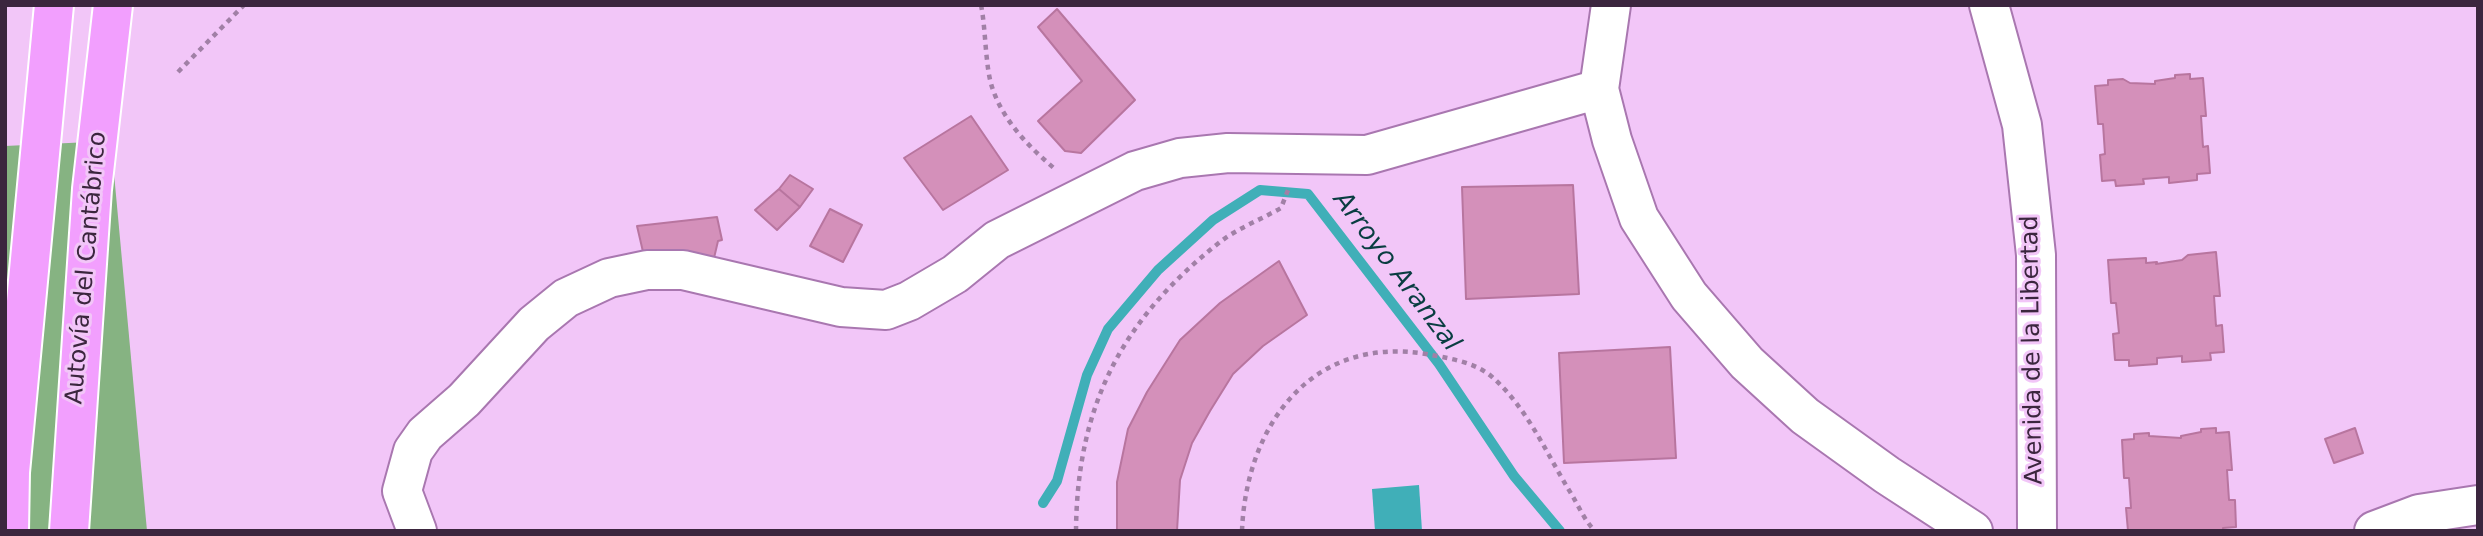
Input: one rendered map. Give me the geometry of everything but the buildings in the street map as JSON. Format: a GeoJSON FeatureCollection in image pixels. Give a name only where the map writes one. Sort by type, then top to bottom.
{"type":"FeatureCollection","features":[{"type":"Feature","properties":{"kind":"highway"},"geometry":{"type":"LineString","coordinates":[[9,531],[15,416],[54,5]]}},
{"type":"Feature","properties":{"kind":"highway","name":"Autovía del Cantábrico"},"geometry":{"type":"LineString","coordinates":[[69,531],[92,189],[113,5]]}},
{"type":"Feature","properties":{"kind":"street"},"geometry":{"type":"LineString","coordinates":[[1611,5],[1599,89],[1612,140],[1639,218],[1689,296],[1747,363],[1805,416],[1887,475],[1973,531]]}},
{"type":"Feature","properties":{"kind":"street","name":"Avenida de la Libertad"},"geometry":{"type":"LineString","coordinates":[[1989,5],[2022,125],[2036,255],[2037,531]]}},
{"type":"Feature","properties":{"kind":"street"},"geometry":{"type":"LineString","coordinates":[[417,531],[402,491],[413,451],[534,324],[566,298],[609,278],[647,270],[684,270],[841,307],[886,310],[955,274],[998,240],[1135,171],[1180,158],[1228,153],[1367,155],[1599,89]]}},
{"type":"Feature","properties":{"kind":"street"},"geometry":{"type":"LineString","coordinates":[[2374,531],[2419,514],[2478,505]]}},
{"type":"Feature","properties":{"kind":"path"},"geometry":{"type":"LineString","coordinates":[[178,72],[244,5]]}},
{"type":"Feature","properties":{"kind":"path"},"geometry":{"type":"LineString","coordinates":[[981,5],[991,85],[1006,118],[1037,153],[1085,195]]}},
{"type":"Feature","properties":{"kind":"path"},"geometry":{"type":"LineString","coordinates":[[1076,531],[1077,493],[1085,440],[1102,384],[1128,335],[1165,292],[1222,240],[1281,208]]}},
{"type":"Feature","properties":{"kind":"path"},"geometry":{"type":"LineString","coordinates":[[1242,531],[1244,494],[1253,459],[1263,435],[1286,402],[1324,369],[1372,354],[1410,351],[1454,359],[1489,374],[1511,395],[1595,531]]}},
{"type":"Feature","properties":{"kind":"shaded area"},"geometry":{"type":"Polygon","coordinates":[[[111,141],[147,531],[5,531],[5,146],[111,141]]]}},
{"type":"Feature","properties":{"kind":"shaded area"},"geometry":{"type":"Polygon","coordinates":[[[1419,485],[1422,531],[1375,531],[1372,489],[1419,485]]]}},
{"type":"Feature","properties":{"kind":"waterway","name":"Arroyo Aranzal"},"geometry":{"type":"LineString","coordinates":[[1043,503],[1057,481],[1087,375],[1108,329],[1158,270],[1213,220],[1260,190],[1308,194],[1439,364],[1514,476],[1560,531]]}}]}
